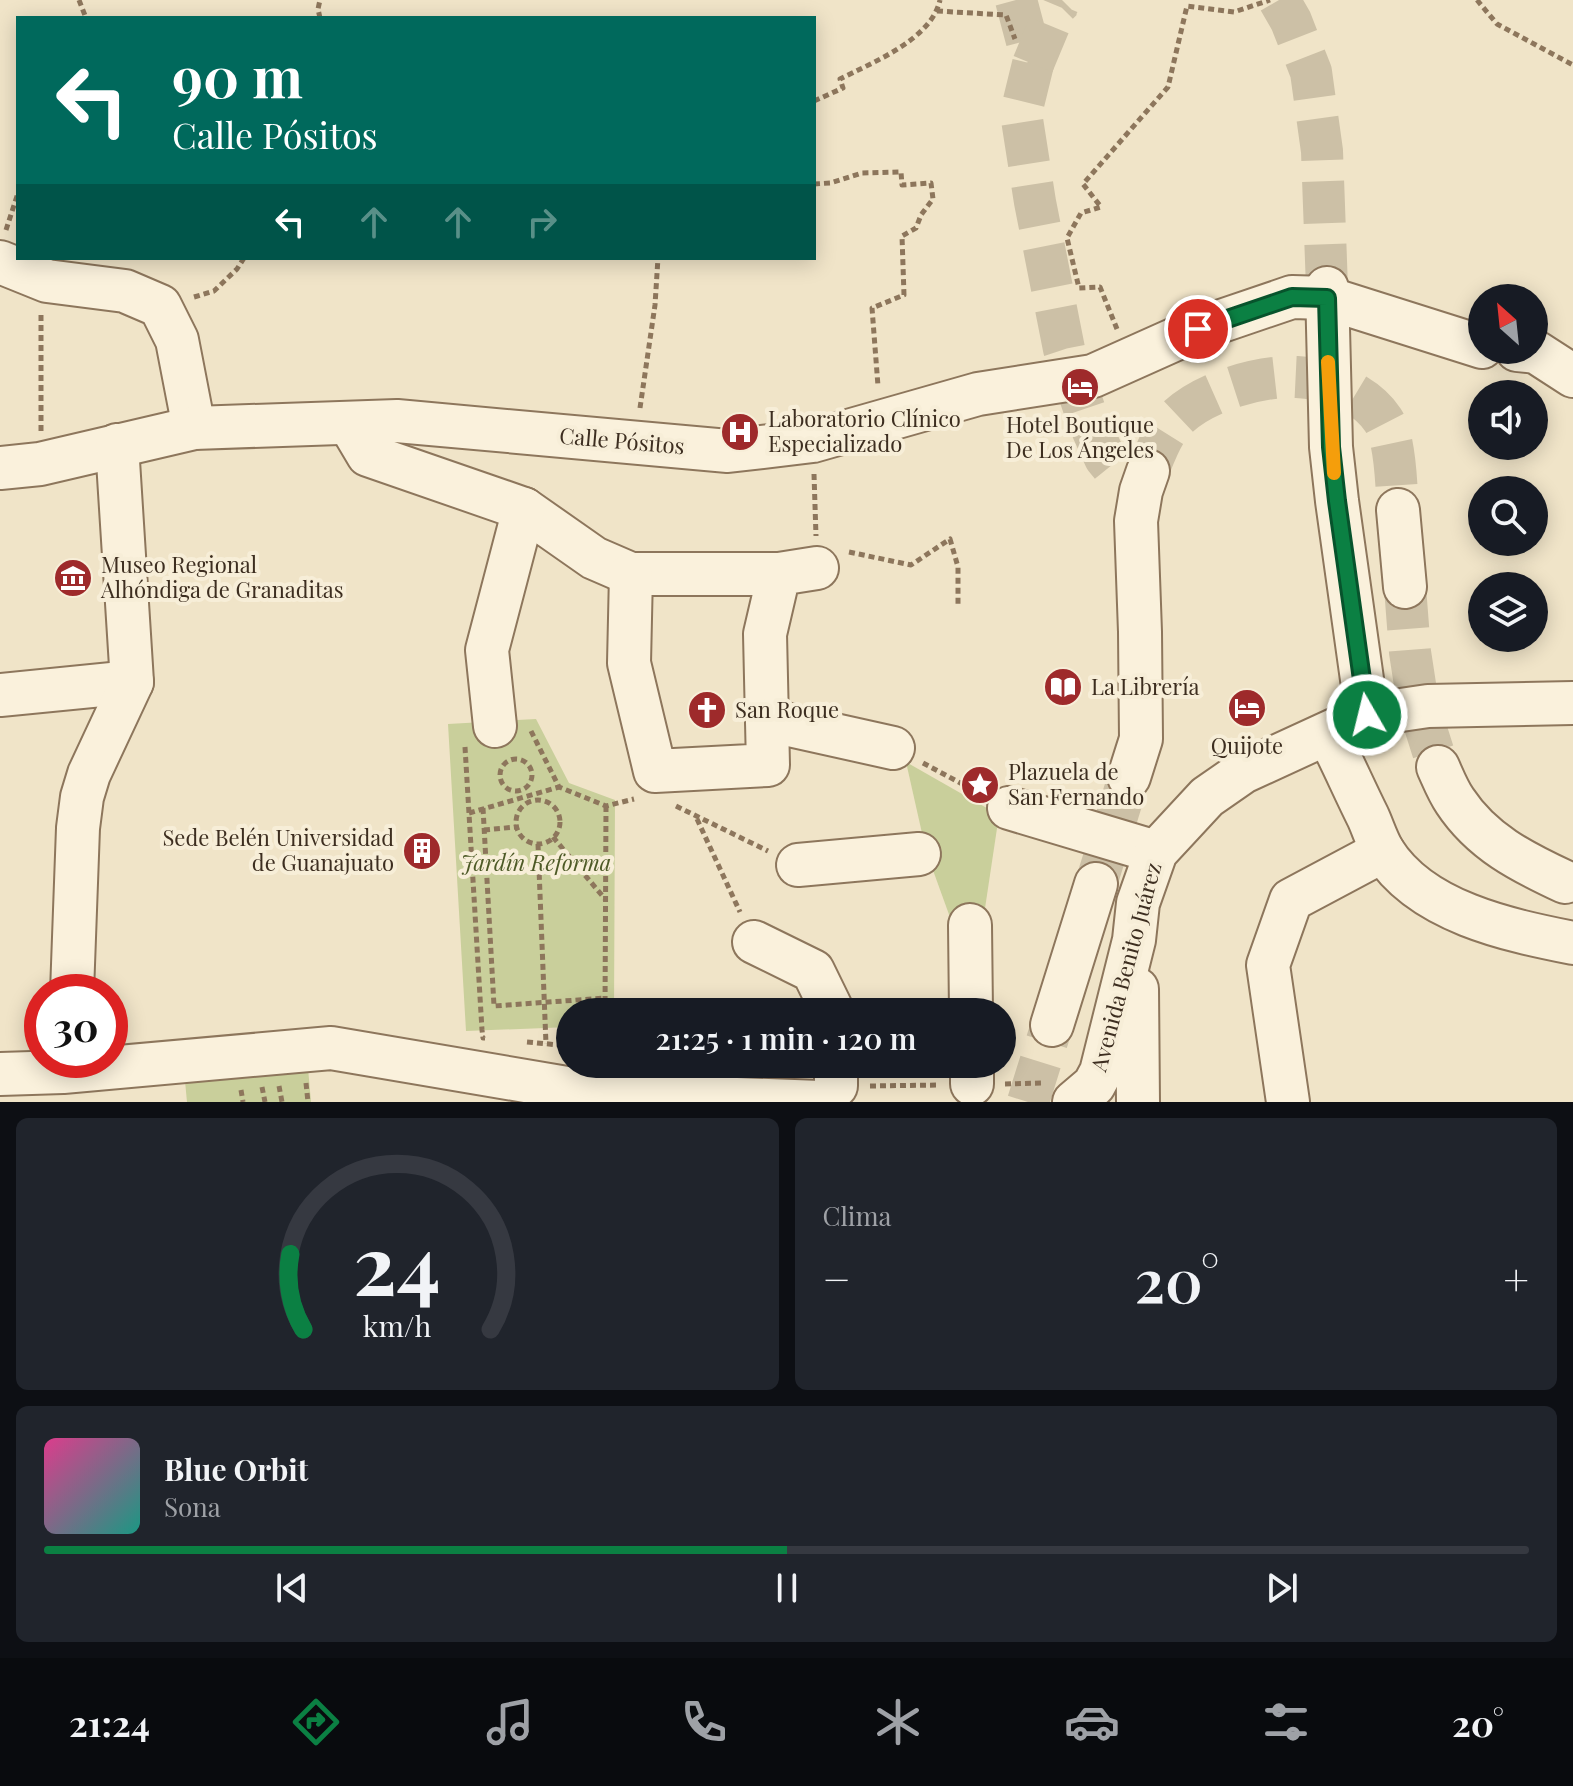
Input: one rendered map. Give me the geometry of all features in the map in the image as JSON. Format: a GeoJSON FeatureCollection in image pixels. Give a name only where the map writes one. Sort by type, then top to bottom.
{"type":"FeatureCollection","features":[{"type":"Feature","properties":{"kind":"street"},"geometry":{"type":"LineString","coordinates":[[0,262],[47,281],[125,291],[160,306],[177,340],[194,428]]}},
{"type":"Feature","properties":{"kind":"street","name":"Calle Pósitos"},"geometry":{"type":"LineString","coordinates":[[20,466],[194,428],[397,421],[728,451],[813,441],[978,394],[1093,376],[1198,329],[1292,297],[1327,293],[1468,342]]}},
{"type":"Feature","properties":{"kind":"street"},"geometry":{"type":"LineString","coordinates":[[1327,293],[1331,447],[1367,715]]}},
{"type":"Feature","properties":{"kind":"street"},"geometry":{"type":"LineString","coordinates":[[1548,360],[1573,376]]}},
{"type":"Feature","properties":{"kind":"street"},"geometry":{"type":"LineString","coordinates":[[349,423],[368,455],[524,509],[594,558],[631,574],[804,563]]}},
{"type":"Feature","properties":{"kind":"street"},"geometry":{"type":"LineString","coordinates":[[73,974],[82,797],[89,774],[132,682],[117,445]]}},
{"type":"Feature","properties":{"kind":"street"},"geometry":{"type":"LineString","coordinates":[[1129,777],[1141,739],[1136,521],[1142,478]]}},
{"type":"Feature","properties":{"kind":"street"},"geometry":{"type":"LineString","coordinates":[[495,726],[487,650],[524,509]]}},
{"type":"Feature","properties":{"kind":"street"},"geometry":{"type":"LineString","coordinates":[[1398,510],[1405,587]]}},
{"type":"Feature","properties":{"kind":"street"},"geometry":{"type":"LineString","coordinates":[[631,574],[629,663],[653,789],[768,765],[765,634],[804,563]]}},
{"type":"Feature","properties":{"kind":"street"},"geometry":{"type":"LineString","coordinates":[[0,695],[132,682]]}},
{"type":"Feature","properties":{"kind":"street","name":"Avenida Benito Juárez"},"geometry":{"type":"LineString","coordinates":[[1074,1102],[1094,1085],[1101,1072],[1134,940],[1138,903],[1156,852],[1207,797],[1243,772],[1367,715],[1428,706],[1573,703]]}},
{"type":"Feature","properties":{"kind":"street"},"geometry":{"type":"LineString","coordinates":[[767,720],[893,748]]}},
{"type":"Feature","properties":{"kind":"street"},"geometry":{"type":"LineString","coordinates":[[1328,734],[1383,851],[1404,876],[1435,899],[1468,916],[1573,943]]}},
{"type":"Feature","properties":{"kind":"street"},"geometry":{"type":"LineString","coordinates":[[1438,767],[1455,801],[1489,839],[1530,866],[1565,882]]}},
{"type":"Feature","properties":{"kind":"street"},"geometry":{"type":"LineString","coordinates":[[1009,808],[1156,852]]}},
{"type":"Feature","properties":{"kind":"street"},"geometry":{"type":"LineString","coordinates":[[1288,1102],[1268,965],[1291,900],[1383,851]]}},
{"type":"Feature","properties":{"kind":"street"},"geometry":{"type":"LineString","coordinates":[[798,865],[919,854]]}},
{"type":"Feature","properties":{"kind":"street"},"geometry":{"type":"LineString","coordinates":[[1052,1025],[1096,884]]}},
{"type":"Feature","properties":{"kind":"street"},"geometry":{"type":"LineString","coordinates":[[970,925],[971,998]]}},
{"type":"Feature","properties":{"kind":"street"},"geometry":{"type":"LineString","coordinates":[[1134,940],[1138,1102]]}},
{"type":"Feature","properties":{"kind":"street"},"geometry":{"type":"LineString","coordinates":[[754,942],[813,971],[826,998]]}},
{"type":"Feature","properties":{"kind":"street"},"geometry":{"type":"LineString","coordinates":[[128,1062],[331,1048],[533,1054]]}},
{"type":"Feature","properties":{"kind":"street"},"geometry":{"type":"LineString","coordinates":[[331,1048],[602,1094],[831,1084]]}},
{"type":"Feature","properties":{"kind":"street"},"geometry":{"type":"LineString","coordinates":[[0,1074],[24,1071]]}},
{"type":"Feature","properties":{"kind":"path"},"geometry":{"type":"LineString","coordinates":[[816,100],[843,88],[840,79],[903,46],[930,22],[940,0]]}},
{"type":"Feature","properties":{"kind":"path"},"geometry":{"type":"LineString","coordinates":[[1122,341],[1100,287],[1079,288],[1067,238],[1081,213],[1101,207],[1083,184],[1168,87],[1187,6],[1234,12],[1270,0]]}},
{"type":"Feature","properties":{"kind":"path"},"geometry":{"type":"LineString","coordinates":[[1477,0],[1497,24],[1573,65]]}},
{"type":"Feature","properties":{"kind":"path"},"geometry":{"type":"LineString","coordinates":[[937,11],[1006,15],[1015,39]]}},
{"type":"Feature","properties":{"kind":"path"},"geometry":{"type":"LineString","coordinates":[[816,184],[862,173],[901,172],[902,185],[931,183],[933,199],[916,228],[902,236],[904,295],[872,308],[879,423]]}},
{"type":"Feature","properties":{"kind":"path"},"geometry":{"type":"LineString","coordinates":[[160,306],[171,297],[193,297],[214,291],[243,260]]}},
{"type":"Feature","properties":{"kind":"path"},"geometry":{"type":"LineString","coordinates":[[635,442],[655,305],[658,260]]}},
{"type":"Feature","properties":{"kind":"path"},"geometry":{"type":"LineString","coordinates":[[20,466],[41,279]]}},
{"type":"Feature","properties":{"kind":"path"},"geometry":{"type":"LineString","coordinates":[[813,441],[804,563],[911,565],[950,539],[958,567],[958,607]]}},
{"type":"Feature","properties":{"kind":"path"},"geometry":{"type":"LineString","coordinates":[[483,1038],[464,728],[528,725],[559,787]]}},
{"type":"Feature","properties":{"kind":"path"},"geometry":{"type":"LineString","coordinates":[[893,748],[1009,808]]}},
{"type":"Feature","properties":{"kind":"path"},"geometry":{"type":"LineString","coordinates":[[526,796],[515,821],[516,827],[526,841],[544,843],[559,828],[557,812],[545,801],[526,796],[508,789],[501,782],[500,772],[510,761],[525,762],[531,769],[532,779],[526,796]]}},
{"type":"Feature","properties":{"kind":"path"},"geometry":{"type":"LineString","coordinates":[[469,813],[559,787],[606,806],[653,789],[696,817],[798,865]]}},
{"type":"Feature","properties":{"kind":"path"},"geometry":{"type":"LineString","coordinates":[[605,998],[606,806]]}},
{"type":"Feature","properties":{"kind":"path"},"geometry":{"type":"LineString","coordinates":[[483,808],[494,1006],[556,1001]]}},
{"type":"Feature","properties":{"kind":"path"},"geometry":{"type":"LineString","coordinates":[[696,817],[754,942]]}},
{"type":"Feature","properties":{"kind":"path"},"geometry":{"type":"LineString","coordinates":[[484,830],[516,827]]}},
{"type":"Feature","properties":{"kind":"path"},"geometry":{"type":"LineString","coordinates":[[553,837],[606,900]]}},
{"type":"Feature","properties":{"kind":"path"},"geometry":{"type":"LineString","coordinates":[[533,1054],[545,1002],[538,844]]}},
{"type":"Feature","properties":{"kind":"green space","name":"Jardín Reforma"},"geometry":{"type":"Polygon","coordinates":[[[536,719],[569,783],[615,800],[614,998],[556,998],[556,1028],[466,1031],[448,724],[536,719]]]}},
{"type":"Feature","properties":{"kind":"green space"},"geometry":{"type":"Polygon","coordinates":[[[906,762],[999,815],[984,915],[951,920],[926,851],[906,762]]]}},
{"type":"Feature","properties":{"kind":"green space"},"geometry":{"type":"Polygon","coordinates":[[[308,1068],[311,1102],[187,1102],[185,1081],[308,1068]]]}},
{"type":"Feature","properties":{"kind":"tunnel"},"geometry":{"type":"LineString","coordinates":[[1016,0],[1033,64],[1021,113],[1064,349],[1088,420],[1105,458],[1118,474],[1135,481]]}},
{"type":"Feature","properties":{"kind":"tunnel"},"geometry":{"type":"LineString","coordinates":[[1033,64],[1062,0]]}},
{"type":"Feature","properties":{"kind":"tunnel"},"geometry":{"type":"LineString","coordinates":[[1279,0],[1291,21],[1311,72],[1322,151],[1327,288]]}},
{"type":"Feature","properties":{"kind":"tunnel"},"geometry":{"type":"LineString","coordinates":[[1148,471],[1172,424],[1202,400],[1250,382],[1283,377],[1309,378],[1333,384],[1356,395],[1383,420],[1393,451],[1398,510]]}},
{"type":"Feature","properties":{"kind":"tunnel"},"geometry":{"type":"LineString","coordinates":[[1405,587],[1418,704],[1438,767]]}},
{"type":"Feature","properties":{"kind":"tunnel"},"geometry":{"type":"LineString","coordinates":[[1096,884],[1129,777]]}},
{"type":"Feature","properties":{"kind":"tunnel"},"geometry":{"type":"LineString","coordinates":[[1028,1102],[1052,1025]]}},
{"type":"Feature","properties":{"kind":"slow traffic"},"geometry":{"type":"LineString","coordinates":[[1328,362],[1334,473]]}},
{"type":"Feature","properties":{"kind":"place","name":"Hotel Boutique De Los Ángeles"},"geometry":{"type":"Point","coordinates":[1080,387]}},
{"type":"Feature","properties":{"kind":"place","name":"Laboratorio Clínico Especializado"},"geometry":{"type":"Point","coordinates":[740,432]}},
{"type":"Feature","properties":{"kind":"place","name":"Museo Regional Alhóndiga de Granaditas"},"geometry":{"type":"Point","coordinates":[73,578]}},
{"type":"Feature","properties":{"kind":"place","name":"La Librería"},"geometry":{"type":"Point","coordinates":[1063,687]}},
{"type":"Feature","properties":{"kind":"place","name":"Quijote"},"geometry":{"type":"Point","coordinates":[1247,708]}},
{"type":"Feature","properties":{"kind":"place","name":"San Roque"},"geometry":{"type":"Point","coordinates":[707,710]}},
{"type":"Feature","properties":{"kind":"place","name":"Plazuela de San Fernando"},"geometry":{"type":"Point","coordinates":[980,785]}},
{"type":"Feature","properties":{"kind":"place","name":"Sede Belén Universidad de Guanajuato"},"geometry":{"type":"Point","coordinates":[422,851]}},
{"type":"Feature","properties":{"kind":"route"},"geometry":{"type":"LineString","coordinates":[[1198,329],[1292,297],[1327,298],[1331,447],[1367,715]]}}]}
